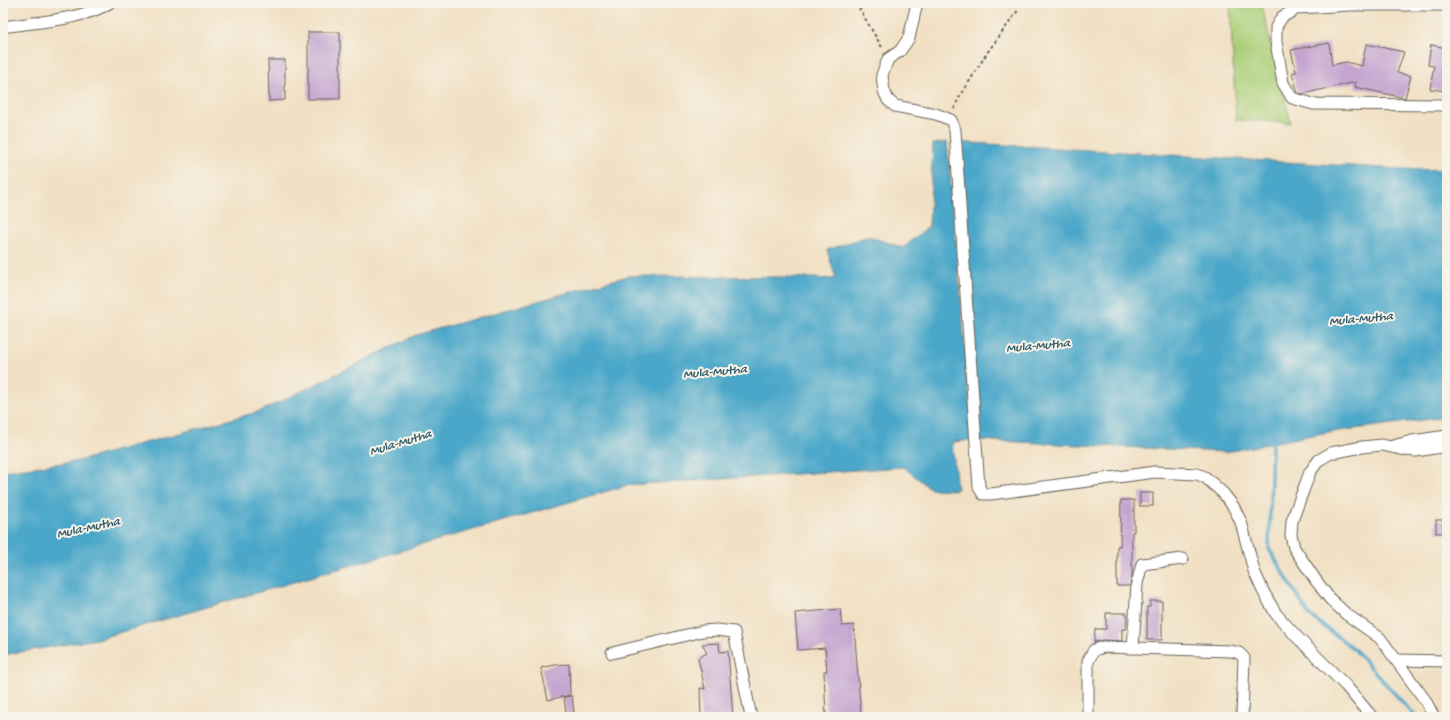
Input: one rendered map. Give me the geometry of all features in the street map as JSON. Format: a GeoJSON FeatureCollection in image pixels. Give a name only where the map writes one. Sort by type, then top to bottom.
{"type":"FeatureCollection","features":[{"type":"Feature","properties":{"kind":"street"},"geometry":{"type":"LineString","coordinates":[[3,27],[70,17],[100,9],[109,3]]}},
{"type":"Feature","properties":{"kind":"street"},"geometry":{"type":"LineString","coordinates":[[917,3],[909,38],[900,51],[888,59],[882,75],[884,91],[888,100],[895,106],[936,114],[951,120],[955,130],[979,487],[983,494],[1155,472],[1196,474],[1205,477],[1223,493],[1241,522],[1254,571],[1276,614],[1346,686],[1372,717]]}},
{"type":"Feature","properties":{"kind":"street"},"geometry":{"type":"LineString","coordinates":[[1447,5],[1350,5],[1298,8],[1282,17],[1276,27],[1276,42],[1283,83],[1292,98],[1313,104],[1447,105]]}},
{"type":"Feature","properties":{"kind":"street"},"geometry":{"type":"LineString","coordinates":[[1393,446],[1412,441],[1447,436]]}},
{"type":"Feature","properties":{"kind":"street"},"geometry":{"type":"LineString","coordinates":[[1434,717],[1425,700],[1380,638],[1346,614],[1330,599],[1316,582],[1294,548],[1291,535],[1292,521],[1296,506],[1310,472],[1319,460],[1331,453],[1362,446],[1393,446],[1405,450],[1416,451],[1447,446]]}},
{"type":"Feature","properties":{"kind":"street"},"geometry":{"type":"LineString","coordinates":[[1134,648],[1137,584],[1142,564],[1183,559]]}},
{"type":"Feature","properties":{"kind":"street"},"geometry":{"type":"LineString","coordinates":[[612,653],[703,631],[717,630],[734,632],[751,717]]}},
{"type":"Feature","properties":{"kind":"street"},"geometry":{"type":"LineString","coordinates":[[1088,717],[1088,661],[1094,650],[1103,647],[1231,651],[1239,653],[1244,658],[1242,717]]}},
{"type":"Feature","properties":{"kind":"street"},"geometry":{"type":"LineString","coordinates":[[1397,660],[1447,661]]}},
{"type":"Feature","properties":{"kind":"path"},"geometry":{"type":"LineString","coordinates":[[856,3],[888,59]]}},
{"type":"Feature","properties":{"kind":"path"},"geometry":{"type":"LineString","coordinates":[[951,120],[959,98],[995,40],[1006,28],[1019,9]]}},
{"type":"Feature","properties":{"kind":"green space"},"geometry":{"type":"Polygon","coordinates":[[[1230,3],[1261,3],[1291,123],[1236,120],[1230,3]]]}},
{"type":"Feature","properties":{"kind":"water","name":"Mula-Mutha"},"geometry":{"type":"Polygon","coordinates":[[[947,142],[973,440],[952,442],[957,490],[931,489],[903,467],[628,485],[97,639],[3,655],[3,471],[78,461],[261,411],[416,335],[628,276],[785,277],[836,279],[827,250],[868,236],[903,248],[929,226],[933,144],[947,142]]]}},
{"type":"Feature","properties":{"kind":"water","name":"Mula-Mutha"},"geometry":{"type":"Polygon","coordinates":[[[955,142],[1401,169],[1447,170],[1447,417],[1323,433],[1226,452],[976,440],[955,142]]]}},
{"type":"Feature","properties":{"kind":"building"},"geometry":{"type":"Polygon","coordinates":[[[308,32],[340,32],[340,99],[308,99],[308,32]]]}},
{"type":"Feature","properties":{"kind":"building"},"geometry":{"type":"Polygon","coordinates":[[[1329,43],[1332,65],[1346,62],[1362,66],[1366,44],[1404,52],[1397,73],[1411,76],[1405,98],[1355,87],[1356,82],[1302,94],[1298,93],[1292,73],[1296,72],[1291,50],[1329,43]]]}},
{"type":"Feature","properties":{"kind":"building"},"geometry":{"type":"Polygon","coordinates":[[[1431,45],[1447,48],[1447,91],[1430,89],[1434,66],[1428,65],[1431,45]]]}},
{"type":"Feature","properties":{"kind":"building"},"geometry":{"type":"Polygon","coordinates":[[[268,60],[285,60],[285,100],[269,101],[268,60]]]}},
{"type":"Feature","properties":{"kind":"building"},"geometry":{"type":"Polygon","coordinates":[[[1140,493],[1153,493],[1153,506],[1140,506],[1140,493]]]}},
{"type":"Feature","properties":{"kind":"building"},"geometry":{"type":"Polygon","coordinates":[[[1121,500],[1134,500],[1132,575],[1130,586],[1117,586],[1117,546],[1120,546],[1121,500]]]}},
{"type":"Feature","properties":{"kind":"building"},"geometry":{"type":"Polygon","coordinates":[[[1436,520],[1447,520],[1447,533],[1436,533],[1436,520]]]}},
{"type":"Feature","properties":{"kind":"building"},"geometry":{"type":"Polygon","coordinates":[[[1150,601],[1162,601],[1162,640],[1147,640],[1147,607],[1150,607],[1150,601]]]}},
{"type":"Feature","properties":{"kind":"building"},"geometry":{"type":"Polygon","coordinates":[[[840,609],[842,626],[854,625],[861,717],[826,717],[824,671],[827,671],[825,648],[798,650],[795,613],[840,609]]]}},
{"type":"Feature","properties":{"kind":"building"},"geometry":{"type":"Polygon","coordinates":[[[1106,613],[1127,613],[1126,629],[1122,629],[1122,641],[1103,640],[1094,642],[1095,629],[1106,629],[1106,613]]]}},
{"type":"Feature","properties":{"kind":"building"},"geometry":{"type":"Polygon","coordinates":[[[719,643],[720,652],[728,651],[733,717],[701,717],[700,688],[705,689],[698,658],[707,653],[702,644],[719,643]]]}},
{"type":"Feature","properties":{"kind":"building"},"geometry":{"type":"Polygon","coordinates":[[[569,664],[570,695],[548,700],[541,668],[569,664]]]}},
{"type":"Feature","properties":{"kind":"building"},"geometry":{"type":"Polygon","coordinates":[[[572,696],[574,712],[566,713],[564,697],[572,696]]]}},
{"type":"Feature","properties":{"kind":"waterway"},"geometry":{"type":"LineString","coordinates":[[1272,439],[1269,549],[1309,615],[1355,650],[1416,717]]}}]}
